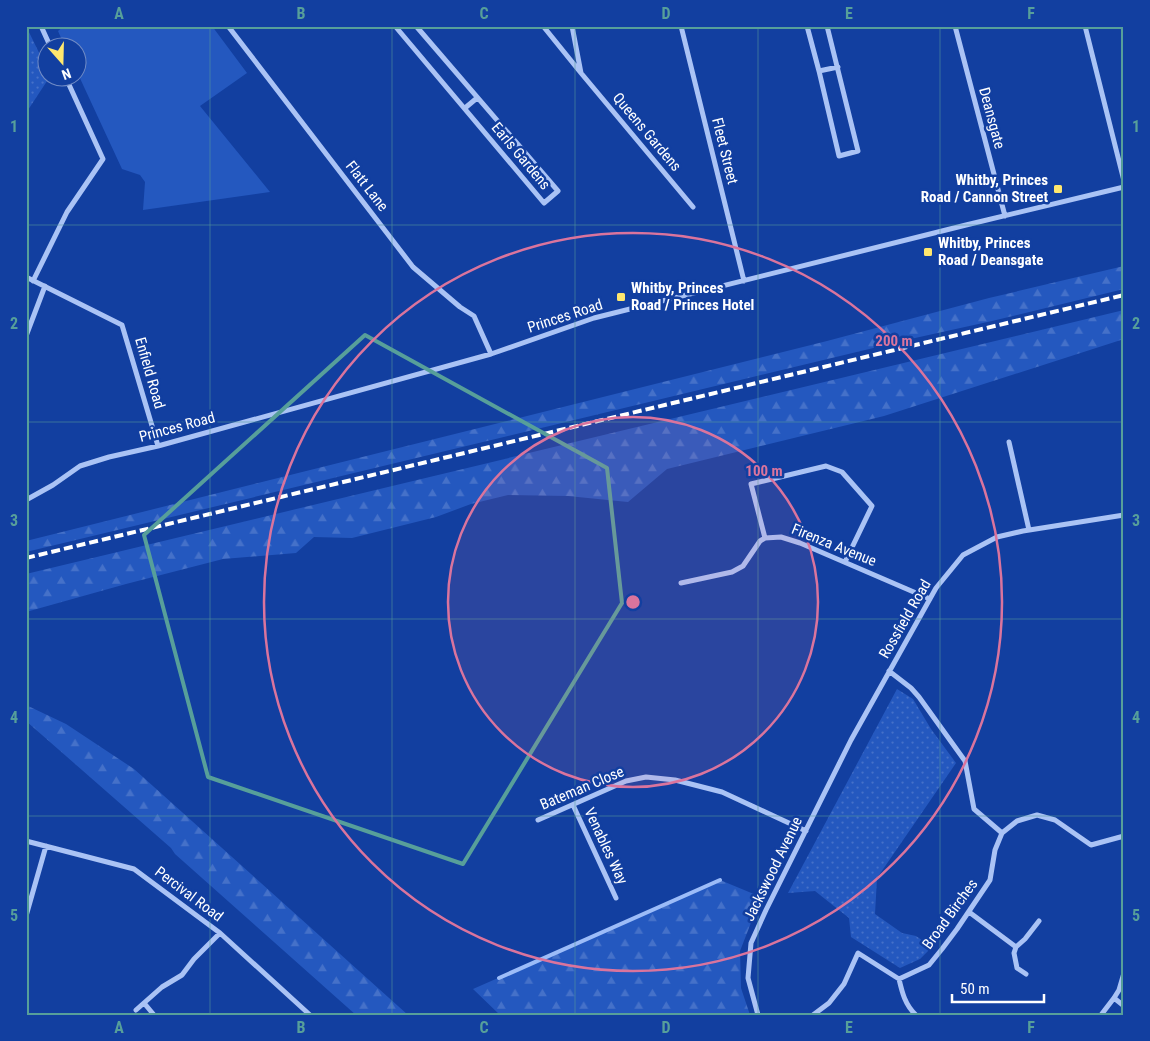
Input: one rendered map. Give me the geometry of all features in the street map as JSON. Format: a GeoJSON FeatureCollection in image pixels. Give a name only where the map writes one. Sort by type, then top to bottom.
{"type":"FeatureCollection","features":[{"type":"Feature","properties":{"kind":"street","name":"Flatt Lane"},"geometry":{"type":"LineString","coordinates":[[228,26],[413,267],[460,307],[474,316],[491,354]]}},
{"type":"Feature","properties":{"kind":"street","name":"Earls Gardens"},"geometry":{"type":"LineString","coordinates":[[395,26],[544,203],[558,191],[416,26]]}},
{"type":"Feature","properties":{"kind":"street","name":"Queens Gardens"},"geometry":{"type":"LineString","coordinates":[[543,26],[693,207]]}},
{"type":"Feature","properties":{"kind":"street","name":"Queens Gardens"},"geometry":{"type":"LineString","coordinates":[[572,26],[581,73]]}},
{"type":"Feature","properties":{"kind":"street","name":"Fleet Street"},"geometry":{"type":"LineString","coordinates":[[681,26],[744,281]]}},
{"type":"Feature","properties":{"kind":"street"},"geometry":{"type":"LineString","coordinates":[[807,26],[839,156],[858,151],[827,26]]}},
{"type":"Feature","properties":{"kind":"street","name":"Deansgate"},"geometry":{"type":"LineString","coordinates":[[955,26],[1005,216]]}},
{"type":"Feature","properties":{"kind":"street"},"geometry":{"type":"LineString","coordinates":[[1085,26],[1124,181]]}},
{"type":"Feature","properties":{"kind":"street"},"geometry":{"type":"LineString","coordinates":[[819,71],[838,67]]}},
{"type":"Feature","properties":{"kind":"street"},"geometry":{"type":"LineString","coordinates":[[33,281],[67,212],[103,158],[71,88]]}},
{"type":"Feature","properties":{"kind":"street"},"geometry":{"type":"LineString","coordinates":[[464,108],[477,98]]}},
{"type":"Feature","properties":{"kind":"street","name":"Princes Road"},"geometry":{"type":"LineString","coordinates":[[26,500],[53,485],[80,466],[491,354],[594,318],[1124,187]]}},
{"type":"Feature","properties":{"kind":"street","name":"Enfield Road"},"geometry":{"type":"LineString","coordinates":[[26,278],[122,325],[158,446]]}},
{"type":"Feature","properties":{"kind":"street"},"geometry":{"type":"LineString","coordinates":[[26,336],[45,286]]}},
{"type":"Feature","properties":{"kind":"street"},"geometry":{"type":"LineString","coordinates":[[1009,442],[1029,530]]}},
{"type":"Feature","properties":{"kind":"street"},"geometry":{"type":"LineString","coordinates":[[681,583],[732,572],[743,566],[760,541],[766,538],[751,484],[826,466],[842,472],[872,506],[845,562]]}},
{"type":"Feature","properties":{"kind":"street","name":"Rossfield Road"},"geometry":{"type":"LineString","coordinates":[[851,740],[936,588],[963,556],[997,537],[1124,515]]}},
{"type":"Feature","properties":{"kind":"street","name":"Firenza Avenue"},"geometry":{"type":"LineString","coordinates":[[766,538],[781,537],[800,543],[930,599]]}},
{"type":"Feature","properties":{"kind":"street"},"geometry":{"type":"LineString","coordinates":[[889,671],[911,688],[919,697],[965,761],[974,809],[1002,833],[1017,821],[1037,815],[1055,820],[1091,845],[1124,836]]}},
{"type":"Feature","properties":{"kind":"street","name":"Jackswood Avenue"},"geometry":{"type":"LineString","coordinates":[[758,1015],[748,978],[751,944],[851,740]]}},
{"type":"Feature","properties":{"kind":"street","name":"Bateman Close"},"geometry":{"type":"LineString","coordinates":[[538,820],[626,781],[646,777],[675,780],[722,792],[806,831]]}},
{"type":"Feature","properties":{"kind":"street","name":"Venables Way"},"geometry":{"type":"LineString","coordinates":[[573,805],[616,898]]}},
{"type":"Feature","properties":{"kind":"street","name":"Broad Birches"},"geometry":{"type":"LineString","coordinates":[[899,979],[929,964],[969,912],[990,880],[995,850],[1002,833]]}},
{"type":"Feature","properties":{"kind":"street","name":"Percival Road"},"geometry":{"type":"LineString","coordinates":[[26,841],[134,869],[220,933],[310,1015]]}},
{"type":"Feature","properties":{"kind":"street"},"geometry":{"type":"LineString","coordinates":[[26,916],[46,846]]}},
{"type":"Feature","properties":{"kind":"street"},"geometry":{"type":"LineString","coordinates":[[969,912],[1016,947]]}},
{"type":"Feature","properties":{"kind":"street"},"geometry":{"type":"LineString","coordinates":[[1026,974],[1017,968],[1014,953],[1016,947],[1039,922]]}},
{"type":"Feature","properties":{"kind":"street"},"geometry":{"type":"LineString","coordinates":[[136,1010],[162,987],[182,975],[194,959],[220,933]]}},
{"type":"Feature","properties":{"kind":"street"},"geometry":{"type":"LineString","coordinates":[[812,1015],[829,1003],[844,984],[858,953],[899,979],[904,999],[916,1015]]}},
{"type":"Feature","properties":{"kind":"street"},"geometry":{"type":"LineString","coordinates":[[1100,1015],[1119,990],[1124,973]]}},
{"type":"Feature","properties":{"kind":"street"},"geometry":{"type":"LineString","coordinates":[[1114,998],[1124,1006]]}},
{"type":"Feature","properties":{"kind":"street"},"geometry":{"type":"LineString","coordinates":[[144,1003],[154,1015]]}},
{"type":"Feature","properties":{"kind":"highlighted area"},"geometry":{"type":"Polygon","coordinates":[[[365,335],[607,468],[622,603],[463,864],[208,777],[144,535],[365,335]]]}},
{"type":"Feature","properties":{"kind":"green space"},"geometry":{"type":"Polygon","coordinates":[[[26,26],[38,51],[38,88],[42,88],[26,113],[26,26]]]}},
{"type":"Feature","properties":{"kind":"green space"},"geometry":{"type":"Polygon","coordinates":[[[64,26],[212,26],[247,73],[200,106],[270,192],[143,210],[145,182],[140,175],[122,169],[84,88],[88,88],[88,38],[61,38],[58,31],[64,26]]]}},
{"type":"Feature","properties":{"kind":"green space"},"geometry":{"type":"Polygon","coordinates":[[[1124,266],[1124,289],[26,552],[26,541],[827,341],[989,298],[1124,266]]]}},
{"type":"Feature","properties":{"kind":"green space"},"geometry":{"type":"Polygon","coordinates":[[[1124,310],[1124,339],[884,416],[667,469],[628,502],[568,496],[508,495],[471,504],[436,517],[352,538],[314,537],[296,553],[223,559],[26,612],[26,574],[1124,310]]]}},
{"type":"Feature","properties":{"kind":"green space"},"geometry":{"type":"Polygon","coordinates":[[[897,689],[913,699],[931,729],[956,763],[877,878],[875,914],[902,933],[916,936],[932,947],[920,959],[900,968],[851,937],[849,918],[815,891],[788,893],[897,689]]]}},
{"type":"Feature","properties":{"kind":"green space"},"geometry":{"type":"Polygon","coordinates":[[[26,705],[66,724],[134,769],[408,1015],[356,1015],[175,854],[171,848],[26,721],[26,705]]]}},
{"type":"Feature","properties":{"kind":"green space"},"geometry":{"type":"Polygon","coordinates":[[[720,880],[761,897],[740,951],[741,988],[750,1015],[500,1015],[473,989],[720,880]]]}},
{"type":"Feature","properties":{"kind":"waterway"},"geometry":{"type":"LineString","coordinates":[[499,978],[720,880]]}},
{"type":"Feature","properties":{"kind":"railway"},"geometry":{"type":"LineString","coordinates":[[26,558],[1124,295]]}},
{"type":"Feature","properties":{"kind":"place","name":"Whitby, Princes Road / Cannon Street"},"geometry":{"type":"Point","coordinates":[1058,189]}},
{"type":"Feature","properties":{"kind":"place","name":"Whitby, Princes Road / Deansgate"},"geometry":{"type":"Point","coordinates":[928,252]}},
{"type":"Feature","properties":{"kind":"place","name":"Whitby, Princes Road / Princes Hotel"},"geometry":{"type":"Point","coordinates":[621,297]}}]}
